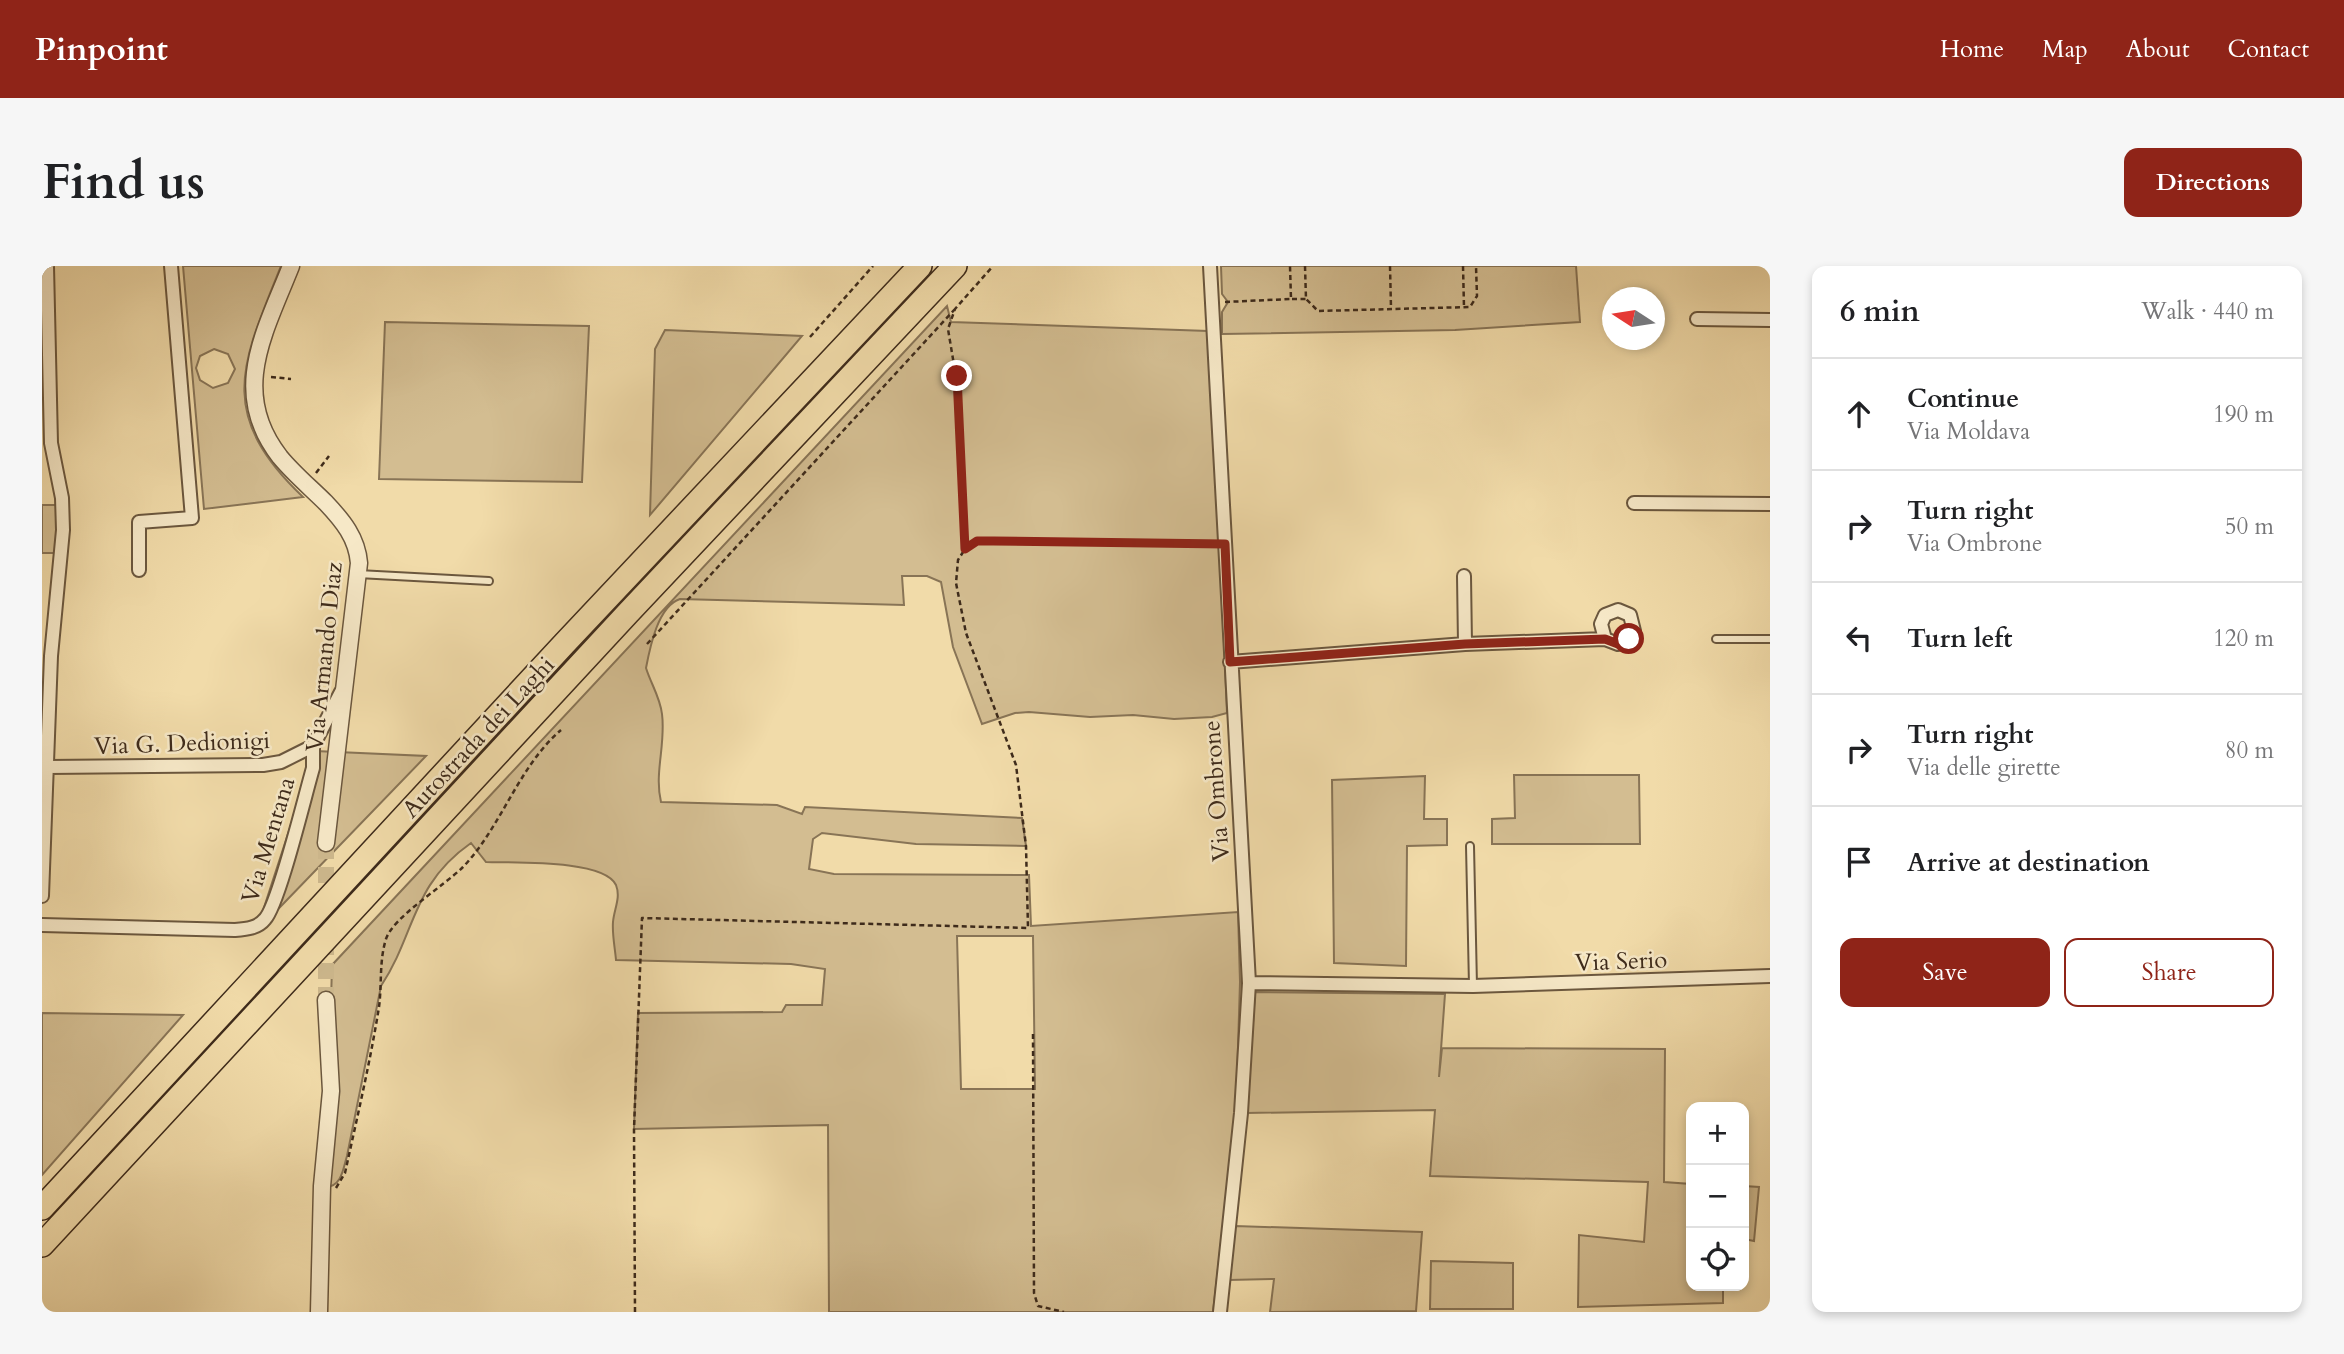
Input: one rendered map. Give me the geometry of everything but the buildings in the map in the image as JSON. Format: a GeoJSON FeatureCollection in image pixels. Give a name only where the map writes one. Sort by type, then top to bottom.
{"type":"FeatureCollection","features":[{"type":"Feature","properties":{"kind":"highway","name":"Autostrada dei Laghi"},"geometry":{"type":"LineString","coordinates":[[42,1208],[564,644],[919,266]]}},
{"type":"Feature","properties":{"kind":"highway","name":"Autostrada dei Laghi"},"geometry":{"type":"LineString","coordinates":[[42,1245],[628,613],[955,266]]}},
{"type":"Feature","properties":{"kind":"street"},"geometry":{"type":"LineString","coordinates":[[42,896],[51,656],[63,530],[62,498],[51,443],[47,266]]}},
{"type":"Feature","properties":{"kind":"street"},"geometry":{"type":"LineString","coordinates":[[139,570],[139,522],[192,518],[171,266]]}},
{"type":"Feature","properties":{"kind":"street","name":"Via Armando Diaz"},"geometry":{"type":"LineString","coordinates":[[291,266],[256,359],[256,405],[261,423],[278,454],[350,533],[357,550],[358,574],[326,843]]}},
{"type":"Feature","properties":{"kind":"street","name":"Via Ombrone"},"geometry":{"type":"LineString","coordinates":[[1210,266],[1249,984],[1241,1113],[1220,1312]]}},
{"type":"Feature","properties":{"kind":"street"},"geometry":{"type":"LineString","coordinates":[[1697,319],[1770,320]]}},
{"type":"Feature","properties":{"kind":"street"},"geometry":{"type":"LineString","coordinates":[[1633,503],[1770,504]]}},
{"type":"Feature","properties":{"kind":"street"},"geometry":{"type":"LineString","coordinates":[[1464,576],[1465,644]]}},
{"type":"Feature","properties":{"kind":"street"},"geometry":{"type":"LineString","coordinates":[[1230,662],[1465,644],[1605,639]]}},
{"type":"Feature","properties":{"kind":"street","name":"Via Mentana"},"geometry":{"type":"LineString","coordinates":[[42,925],[235,930],[256,927],[266,919],[273,905],[313,768],[313,746],[346,682]]}},
{"type":"Feature","properties":{"kind":"street","name":"Via G. Dedionigi"},"geometry":{"type":"LineString","coordinates":[[48,767],[263,765],[281,762],[313,746]]}},
{"type":"Feature","properties":{"kind":"street","name":"Via Serio"},"geometry":{"type":"LineString","coordinates":[[1249,984],[1473,986],[1770,976]]}},
{"type":"Feature","properties":{"kind":"street"},"geometry":{"type":"LineString","coordinates":[[319,1312],[322,1191],[331,1091],[326,1000]]}},
{"type":"Feature","properties":{"kind":"lane"},"geometry":{"type":"LineString","coordinates":[[358,574],[489,581]]}},
{"type":"Feature","properties":{"kind":"lane"},"geometry":{"type":"LineString","coordinates":[[1716,639],[1770,639]]}},
{"type":"Feature","properties":{"kind":"lane"},"geometry":{"type":"LineString","coordinates":[[1470,846],[1473,986]]}},
{"type":"Feature","properties":{"kind":"path"},"geometry":{"type":"LineString","coordinates":[[810,337],[873,266]]}},
{"type":"Feature","properties":{"kind":"path"},"geometry":{"type":"LineString","coordinates":[[647,644],[993,266]]}},
{"type":"Feature","properties":{"kind":"path"},"geometry":{"type":"LineString","coordinates":[[1290,266],[1291,299]]}},
{"type":"Feature","properties":{"kind":"path"},"geometry":{"type":"LineString","coordinates":[[1305,266],[1306,299],[1318,311],[1470,307],[1477,296],[1476,266]]}},
{"type":"Feature","properties":{"kind":"path"},"geometry":{"type":"LineString","coordinates":[[1390,266],[1391,308]]}},
{"type":"Feature","properties":{"kind":"path"},"geometry":{"type":"LineString","coordinates":[[1463,266],[1464,307]]}},
{"type":"Feature","properties":{"kind":"path"},"geometry":{"type":"LineString","coordinates":[[1211,302],[1306,299]]}},
{"type":"Feature","properties":{"kind":"path"},"geometry":{"type":"LineString","coordinates":[[955,309],[948,329],[957,376],[965,549]]}},
{"type":"Feature","properties":{"kind":"path"},"geometry":{"type":"LineString","coordinates":[[264,377],[291,379]]}},
{"type":"Feature","properties":{"kind":"path"},"geometry":{"type":"LineString","coordinates":[[312,476],[329,456]]}},
{"type":"Feature","properties":{"kind":"path"},"geometry":{"type":"LineString","coordinates":[[635,1312],[635,1129],[642,918],[1028,928],[1026,846],[1016,765],[997,719],[961,612],[956,583],[958,560],[965,549],[977,541],[1225,544]]}},
{"type":"Feature","properties":{"kind":"path"},"geometry":{"type":"LineString","coordinates":[[322,1191],[338,1187],[345,1173],[380,1004],[386,937],[396,922],[425,901],[464,866],[485,840],[537,756],[561,730]]}},
{"type":"Feature","properties":{"kind":"path"},"geometry":{"type":"LineString","coordinates":[[1033,1034],[1034,1293],[1038,1306],[1064,1312]]}},
{"type":"Feature","properties":{"kind":"shaded area"},"geometry":{"type":"Polygon","coordinates":[[[183,266],[281,266],[255,332],[247,361],[244,388],[247,414],[257,440],[275,467],[303,497],[204,509],[183,266]],[[214,349],[200,356],[196,368],[200,380],[213,388],[228,383],[235,369],[228,354],[214,349]]]}},
{"type":"Feature","properties":{"kind":"shaded area"},"geometry":{"type":"Polygon","coordinates":[[[1221,266],[1576,266],[1580,322],[1455,330],[1222,334],[1222,312],[1228,302],[1222,294],[1221,266]]]}},
{"type":"Feature","properties":{"kind":"shaded area"},"geometry":{"type":"Polygon","coordinates":[[[947,306],[951,322],[1208,331],[1211,340],[1227,713],[1212,717],[1174,719],[1029,712],[1015,713],[982,724],[953,647],[941,582],[927,576],[902,576],[904,605],[680,599],[672,603],[661,618],[646,668],[662,714],[659,780],[661,802],[777,805],[802,814],[805,807],[1022,818],[1026,846],[916,844],[822,833],[813,839],[809,869],[834,874],[1029,875],[1031,926],[1238,912],[1240,982],[1236,1112],[1213,1312],[829,1312],[828,1125],[634,1129],[638,1013],[782,1012],[786,1005],[822,1005],[825,969],[791,964],[616,960],[613,927],[618,899],[616,885],[608,877],[594,871],[556,864],[486,862],[471,843],[451,859],[425,893],[381,986],[347,1156],[339,1180],[326,1187],[332,965],[947,306]],[[957,936],[961,1089],[1035,1089],[1033,936],[957,936]]]}},
{"type":"Feature","properties":{"kind":"shaded area"},"geometry":{"type":"Polygon","coordinates":[[[385,322],[589,326],[582,482],[379,479],[385,322]]]}},
{"type":"Feature","properties":{"kind":"shaded area"},"geometry":{"type":"Polygon","coordinates":[[[665,330],[802,336],[650,515],[655,349],[665,330]]]}},
{"type":"Feature","properties":{"kind":"shaded area"},"geometry":{"type":"Polygon","coordinates":[[[42,505],[59,505],[59,553],[42,553],[42,505]]]}},
{"type":"Feature","properties":{"kind":"shaded area"},"geometry":{"type":"Polygon","coordinates":[[[315,751],[426,756],[256,932],[315,751]]]}},
{"type":"Feature","properties":{"kind":"shaded area"},"geometry":{"type":"Polygon","coordinates":[[[1514,775],[1639,775],[1640,844],[1492,844],[1492,819],[1515,818],[1514,775]]]}},
{"type":"Feature","properties":{"kind":"shaded area"},"geometry":{"type":"Polygon","coordinates":[[[1425,776],[1424,819],[1447,819],[1447,845],[1407,846],[1406,966],[1334,963],[1332,780],[1425,776]]]}},
{"type":"Feature","properties":{"kind":"shaded area"},"geometry":{"type":"Polygon","coordinates":[[[1255,992],[1445,994],[1439,1077],[1442,1048],[1665,1049],[1664,1182],[1686,1184],[1686,1291],[1723,1291],[1723,1303],[1578,1307],[1579,1235],[1644,1242],[1648,1182],[1430,1176],[1435,1110],[1247,1113],[1255,992]]]}},
{"type":"Feature","properties":{"kind":"shaded area"},"geometry":{"type":"Polygon","coordinates":[[[42,1013],[183,1015],[42,1175],[42,1013]]]}},
{"type":"Feature","properties":{"kind":"shaded area"},"geometry":{"type":"Polygon","coordinates":[[[1749,1186],[1759,1187],[1754,1241],[1749,1240],[1749,1186]]]}},
{"type":"Feature","properties":{"kind":"shaded area"},"geometry":{"type":"Polygon","coordinates":[[[1235,1226],[1422,1232],[1416,1311],[1270,1312],[1274,1279],[1229,1280],[1235,1226]]]}},
{"type":"Feature","properties":{"kind":"shaded area"},"geometry":{"type":"Polygon","coordinates":[[[1431,1261],[1513,1263],[1513,1309],[1430,1309],[1431,1261]]]}},
{"type":"Feature","properties":{"kind":"tunnel"},"geometry":{"type":"LineString","coordinates":[[326,843],[326,1000]]}},
{"type":"Feature","properties":{"kind":"route"},"geometry":{"type":"LineString","coordinates":[[957,376],[962,536],[965,549],[977,541],[1225,544],[1230,662],[1465,644],[1605,639],[1609,643],[1618,644],[1629,639]]}}]}
